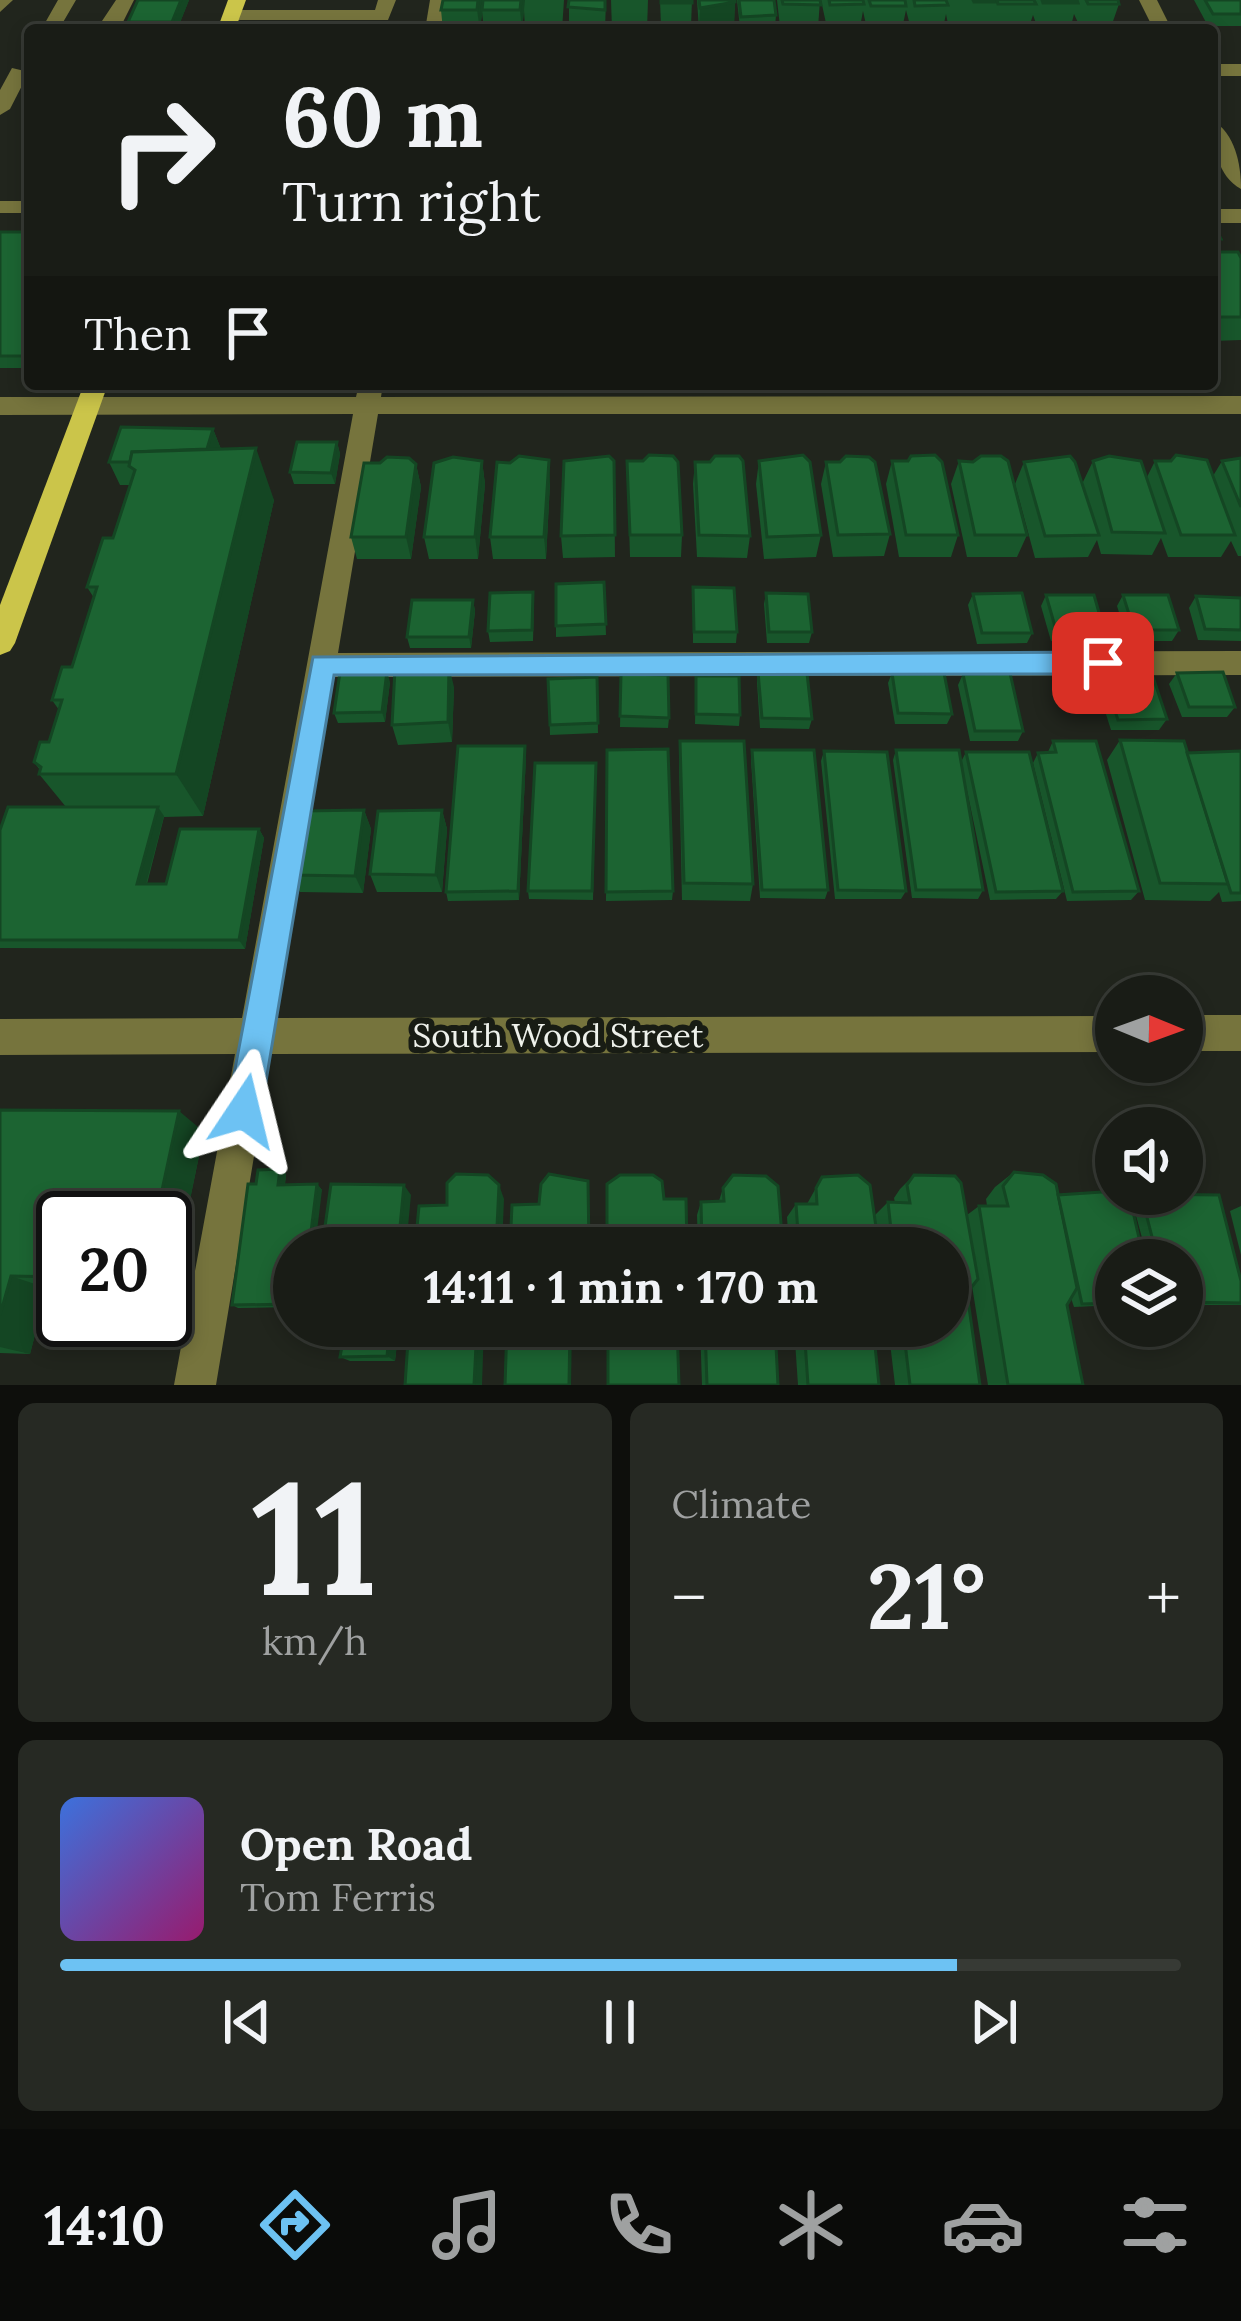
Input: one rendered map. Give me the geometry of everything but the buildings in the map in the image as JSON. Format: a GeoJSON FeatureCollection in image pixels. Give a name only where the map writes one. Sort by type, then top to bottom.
{"type":"FeatureCollection","features":[{"type":"Feature","properties":{"kind":"main road"},"geometry":{"type":"LineString","coordinates":[[0,643],[92,395]]}},
{"type":"Feature","properties":{"kind":"street"},"geometry":{"type":"LineString","coordinates":[[232,15],[317,8],[382,15]]}},
{"type":"Feature","properties":{"kind":"street"},"geometry":{"type":"LineString","coordinates":[[0,109],[16,72]]}},
{"type":"Feature","properties":{"kind":"street"},"geometry":{"type":"LineString","coordinates":[[1218,138],[1241,183]]}},
{"type":"Feature","properties":{"kind":"street"},"geometry":{"type":"LineString","coordinates":[[0,406],[92,395],[1241,404]]}},
{"type":"Feature","properties":{"kind":"street"},"geometry":{"type":"LineString","coordinates":[[195,1385],[370,395]]}},
{"type":"Feature","properties":{"kind":"street"},"geometry":{"type":"LineString","coordinates":[[323,664],[1241,662]]}},
{"type":"Feature","properties":{"kind":"street"},"geometry":{"type":"LineString","coordinates":[[1203,1034],[1241,1033]]}},
{"type":"Feature","properties":{"kind":"street","name":"South Wood Street"},"geometry":{"type":"LineString","coordinates":[[0,1037],[1095,1034]]}},
{"type":"Feature","properties":{"kind":"route"},"geometry":{"type":"LineString","coordinates":[[244,1111],[323,664],[1103,663]]}}]}
